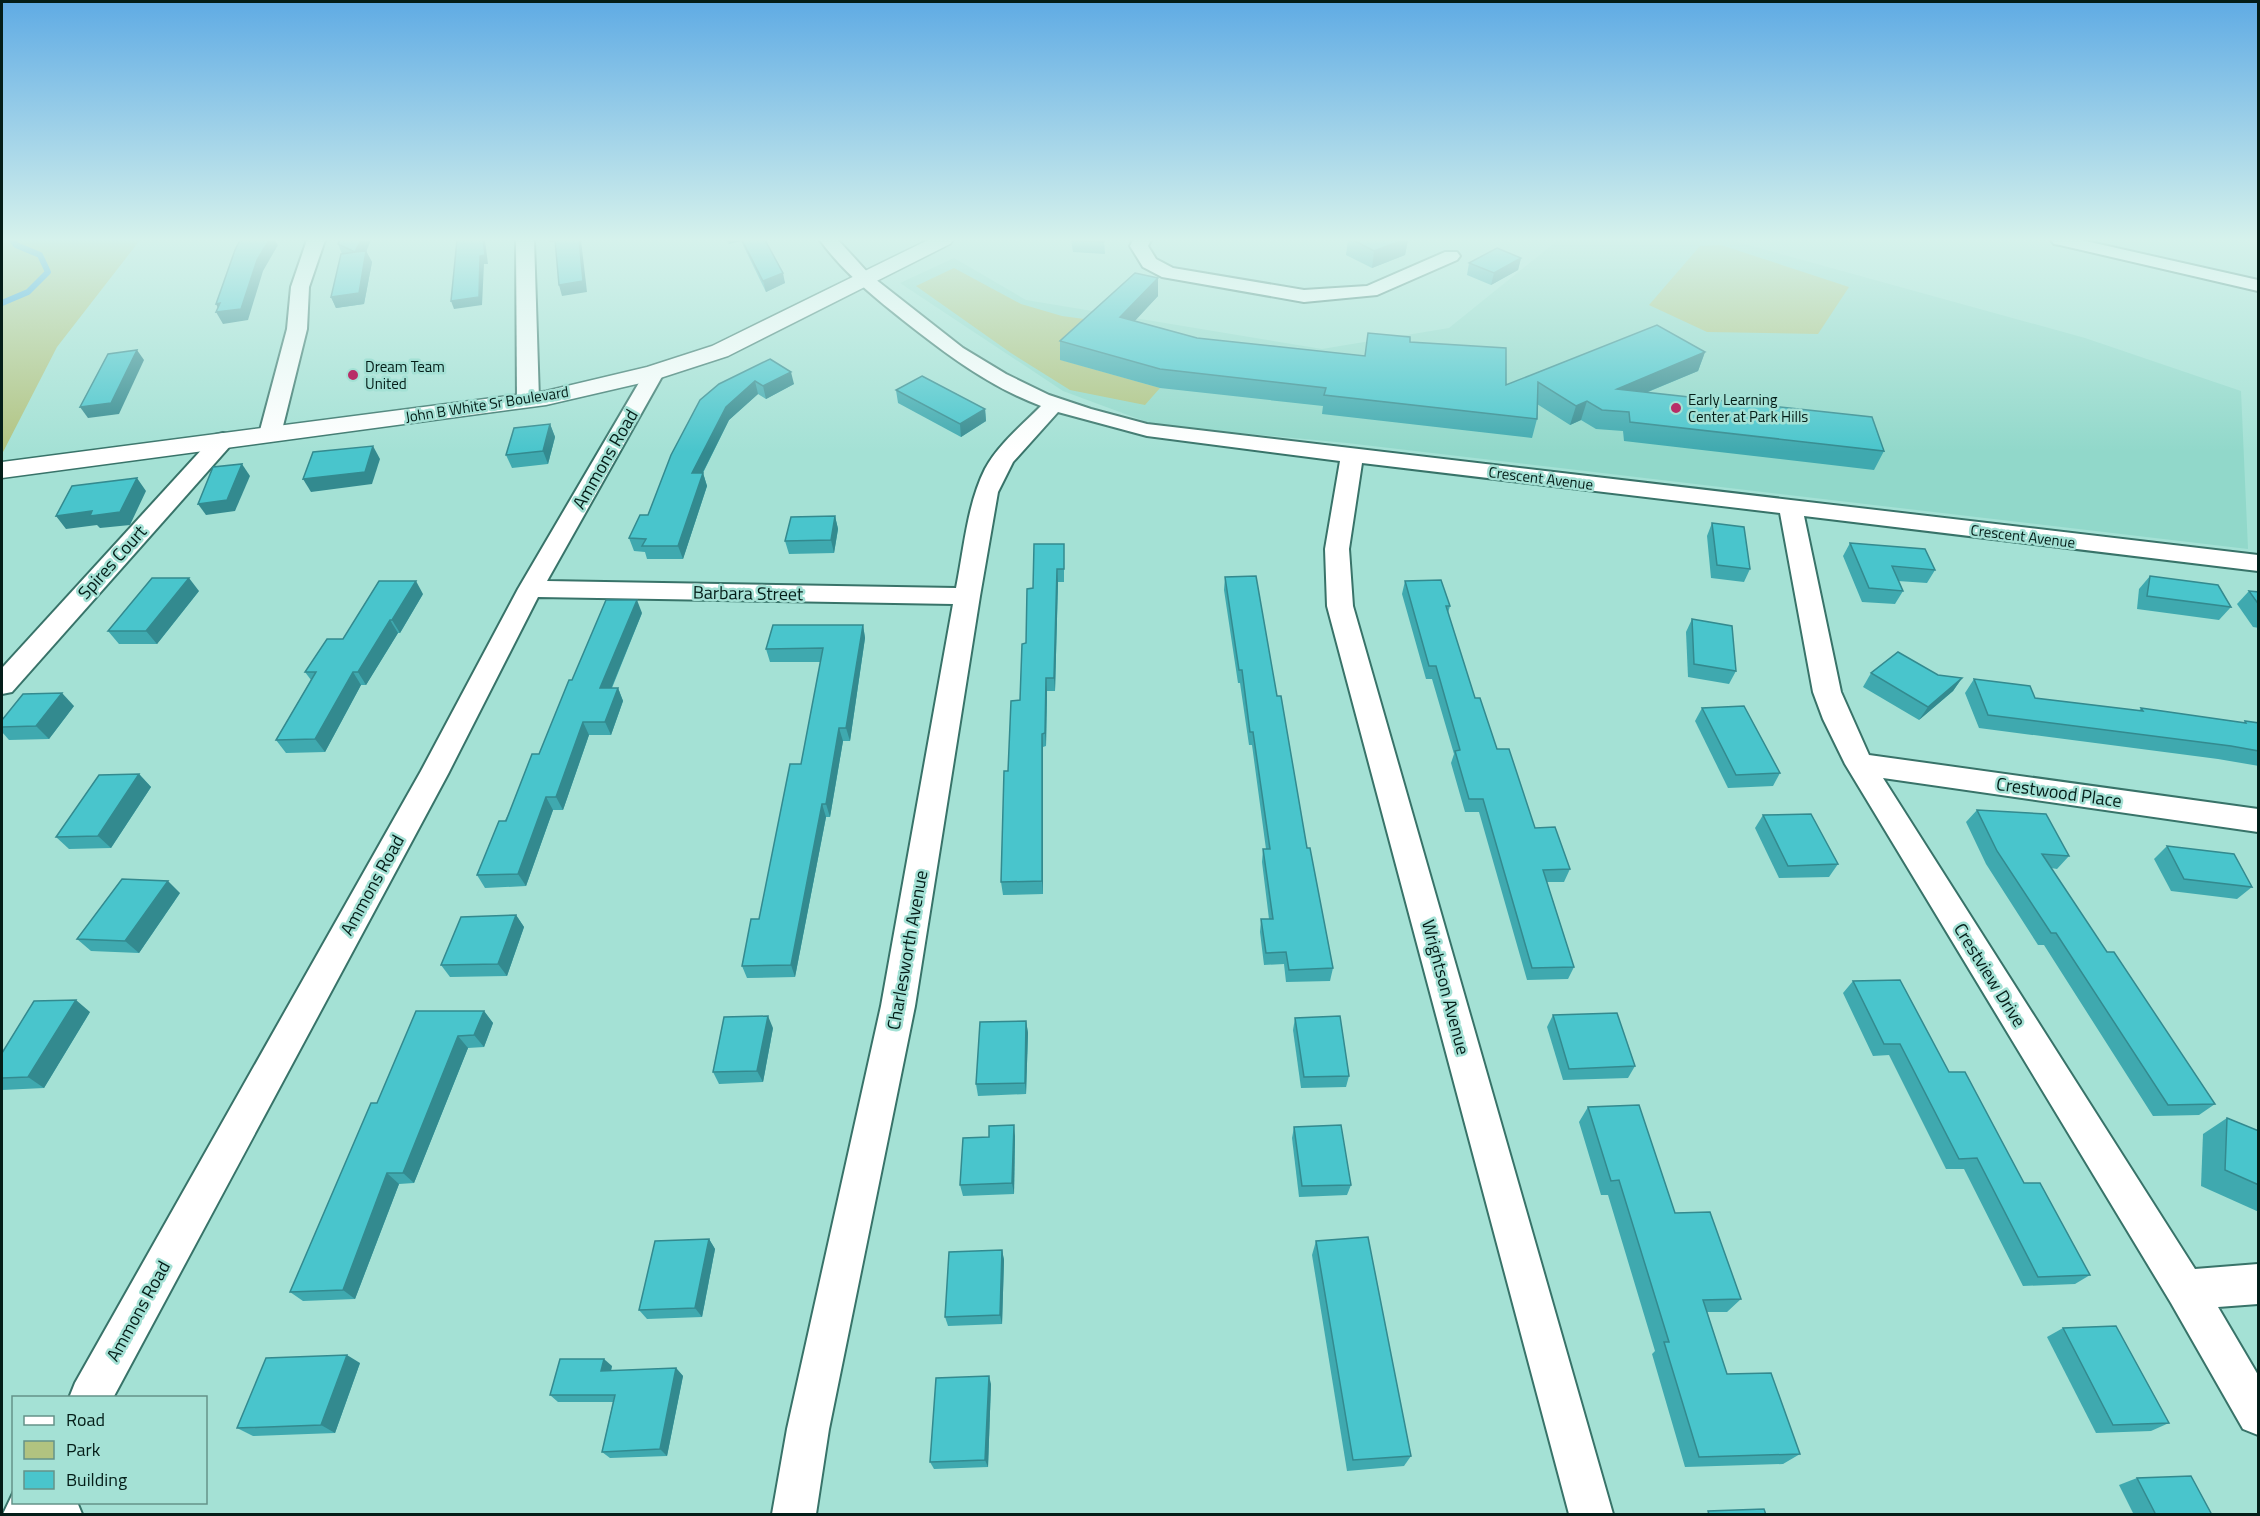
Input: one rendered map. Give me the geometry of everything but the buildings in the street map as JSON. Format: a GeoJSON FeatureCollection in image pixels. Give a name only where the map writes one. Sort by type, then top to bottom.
{"type":"FeatureCollection","features":[{"type":"Feature","properties":{"kind":"main road","name":"John B White Sr Boulevard"},"geometry":{"type":"LineString","coordinates":[[2,470],[528,400],[654,373],[720,351],[800,311]]}},
{"type":"Feature","properties":{"kind":"street"},"geometry":{"type":"LineString","coordinates":[[270,434],[297,330],[298,311]]}},
{"type":"Feature","properties":{"kind":"street"},"geometry":{"type":"LineString","coordinates":[[526,311],[528,400]]}},
{"type":"Feature","properties":{"kind":"street","name":"Crescent Avenue"},"geometry":{"type":"LineString","coordinates":[[904,311],[969,361],[999,378],[1054,404],[1114,423],[1147,430],[2259,563]]}},
{"type":"Feature","properties":{"kind":"street","name":"Ammons Road"},"geometry":{"type":"LineString","coordinates":[[91,1396],[434,774],[530,590],[654,373]]}},
{"type":"Feature","properties":{"kind":"street","name":"Charlesworth Avenue"},"geometry":{"type":"LineString","coordinates":[[794,1515],[808,1429],[898,1006],[967,596],[991,480],[1005,457],[1054,404]]}},
{"type":"Feature","properties":{"kind":"street","name":"Spires Court"},"geometry":{"type":"LineString","coordinates":[[2,685],[223,440]]}},
{"type":"Feature","properties":{"kind":"street","name":"Wrightson Avenue"},"geometry":{"type":"LineString","coordinates":[[1352,456],[1337,543],[1335,584],[1591,1515]]}},
{"type":"Feature","properties":{"kind":"street","name":"Crestview Drive"},"geometry":{"type":"LineString","coordinates":[[1791,508],[1827,692],[1837,719],[1859,764],[2185,1289],[2259,1414]]}},
{"type":"Feature","properties":{"kind":"street","name":"Barbara Street"},"geometry":{"type":"LineString","coordinates":[[530,590],[967,596]]}},
{"type":"Feature","properties":{"kind":"street","name":"Crestwood Place"},"geometry":{"type":"LineString","coordinates":[[1859,764],[2259,819]]}},
{"type":"Feature","properties":{"kind":"street"},"geometry":{"type":"LineString","coordinates":[[2185,1289],[2259,1284]]}},
{"type":"Feature","properties":{"kind":"shaded area","name":"Early Learning Center at Park Hills"},"geometry":{"type":"Polygon","coordinates":[[[942,311],[1091,311],[1322,349],[1449,328],[1470,311],[1986,311],[2085,338],[2241,391],[2248,549],[1347,443],[1155,425],[1063,391],[942,311]]]}},
{"type":"Feature","properties":{"kind":"green space"},"geometry":{"type":"Polygon","coordinates":[[[2,311],[85,311],[57,347],[2,454],[2,311]]]}},
{"type":"Feature","properties":{"kind":"green space"},"geometry":{"type":"Polygon","coordinates":[[[951,311],[1044,311],[1062,316],[1099,321],[1061,360],[1160,388],[1145,405],[1070,390],[1011,353],[951,311]]]}},
{"type":"Feature","properties":{"kind":"green space"},"geometry":{"type":"Polygon","coordinates":[[[1661,311],[1833,311],[1818,334],[1707,332],[1661,311]]]}},
{"type":"Feature","properties":{"kind":"place","name":"Dream Team United"},"geometry":{"type":"Point","coordinates":[353,375]}},
{"type":"Feature","properties":{"kind":"place","name":"Early Learning Center at Park Hills"},"geometry":{"type":"Point","coordinates":[1676,408]}}]}
